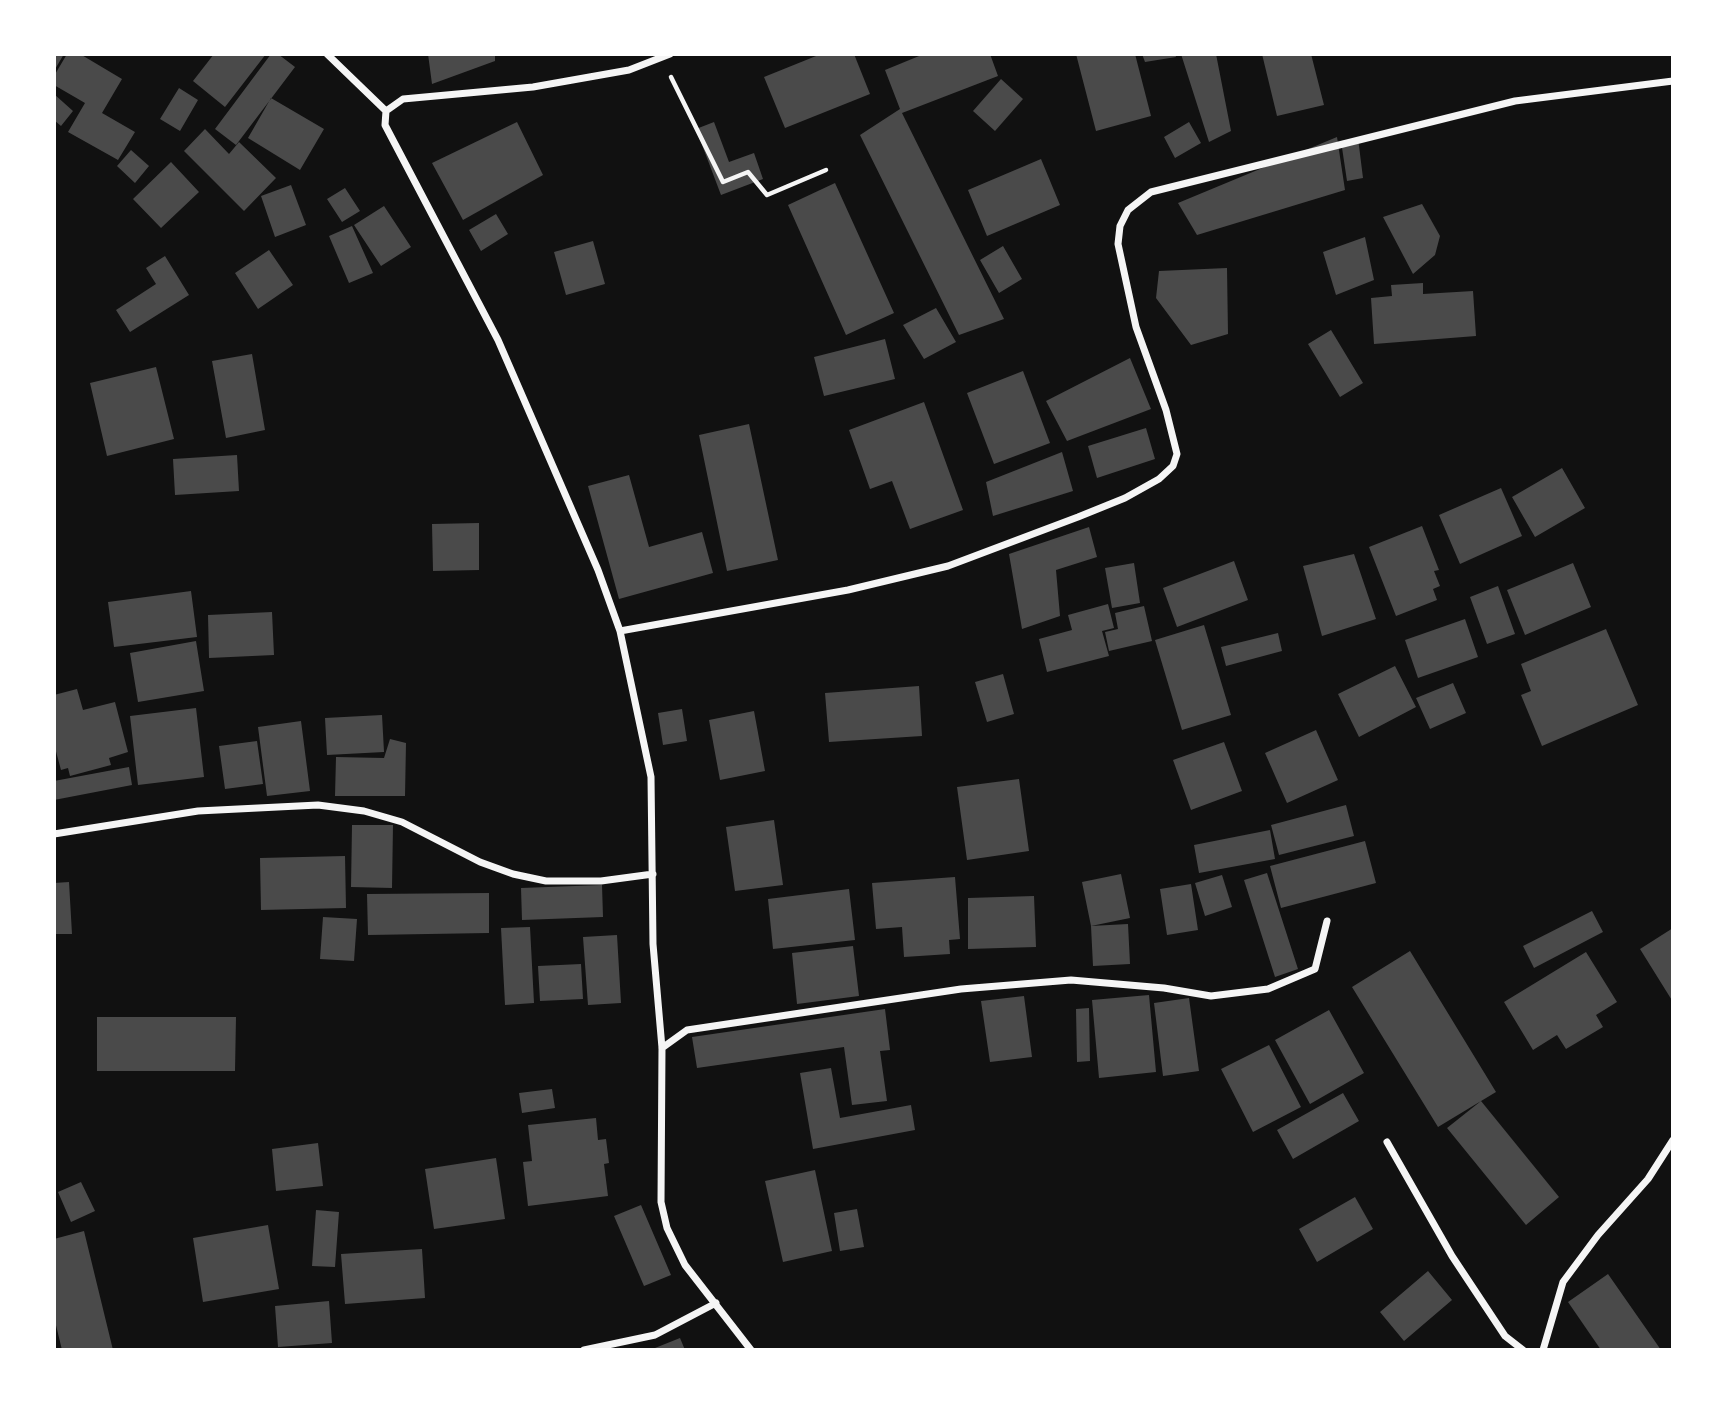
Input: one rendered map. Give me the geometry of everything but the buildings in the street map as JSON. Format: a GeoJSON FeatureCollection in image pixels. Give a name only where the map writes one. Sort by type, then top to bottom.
{"type":"FeatureCollection","features":[{"type":"Feature","properties":{"kind":"street"},"geometry":{"type":"LineString","coordinates":[[327,54],[386,111]]}},
{"type":"Feature","properties":{"kind":"street"},"geometry":{"type":"LineString","coordinates":[[386,111],[403,100],[533,87],[629,70],[670,54]]}},
{"type":"Feature","properties":{"kind":"street"},"geometry":{"type":"LineString","coordinates":[[620,631],[848,590],[948,566],[1125,498],[1159,479],[1173,466],[1177,454],[1166,410],[1136,327],[1118,244],[1120,226],[1128,209],[1151,192],[1516,101],[1673,81]]}},
{"type":"Feature","properties":{"kind":"street"},"geometry":{"type":"LineString","coordinates":[[386,111],[385,125],[498,340],[598,570],[620,631],[651,777],[653,944],[662,1048],[661,1202],[667,1228],[685,1265],[751,1350]]}},
{"type":"Feature","properties":{"kind":"street"},"geometry":{"type":"LineString","coordinates":[[54,834],[198,811],[318,806],[364,811],[402,821],[480,862],[524,877],[546,881],[601,881],[653,874]]}},
{"type":"Feature","properties":{"kind":"street"},"geometry":{"type":"LineString","coordinates":[[662,1048],[687,1030],[961,989],[1071,980],[1164,988],[1210,996],[1268,989],[1315,969],[1328,921]]}},
{"type":"Feature","properties":{"kind":"street"},"geometry":{"type":"LineString","coordinates":[[1534,1350],[1543,1350],[1563,1282],[1598,1235],[1648,1179],[1673,1140]]}},
{"type":"Feature","properties":{"kind":"street"},"geometry":{"type":"LineString","coordinates":[[1387,1142],[1452,1256],[1506,1336],[1523,1350]]}},
{"type":"Feature","properties":{"kind":"street"},"geometry":{"type":"LineString","coordinates":[[584,1350],[655,1335],[716,1303]]}},
{"type":"Feature","properties":{"kind":"path"},"geometry":{"type":"LineString","coordinates":[[661,57],[723,182],[748,172],[767,195],[826,170]]}}]}
